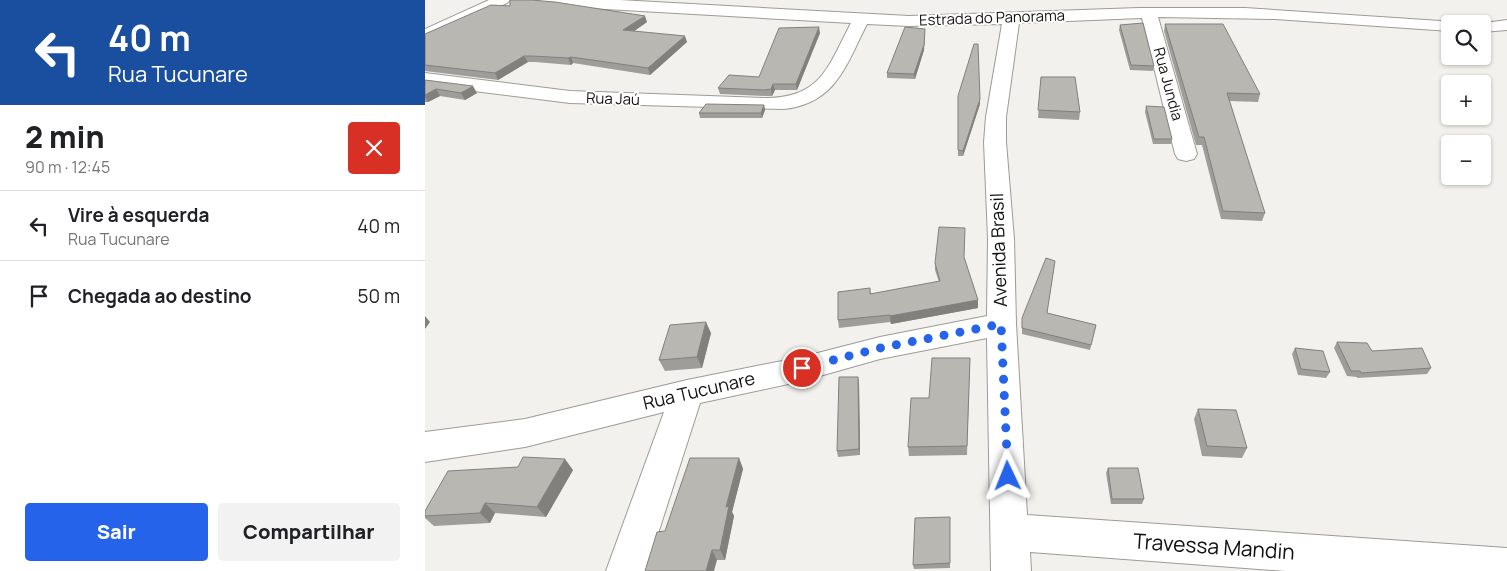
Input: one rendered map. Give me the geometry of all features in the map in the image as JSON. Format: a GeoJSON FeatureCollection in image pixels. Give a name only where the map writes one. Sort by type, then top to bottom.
{"type":"FeatureCollection","features":[{"type":"Feature","properties":{"kind":"street"},"geometry":{"type":"LineString","coordinates":[[425,35],[502,0]]}},
{"type":"Feature","properties":{"kind":"street","name":"Estrada do Panorama"},"geometry":{"type":"LineString","coordinates":[[535,0],[861,19],[963,21],[1265,12],[1441,25]]}},
{"type":"Feature","properties":{"kind":"street","name":"Rua Jundia"},"geometry":{"type":"LineString","coordinates":[[1149,14],[1186,154]]}},
{"type":"Feature","properties":{"kind":"street","name":"Rua Jaú"},"geometry":{"type":"LineString","coordinates":[[425,79],[570,97],[765,104],[801,100],[811,95],[829,80],[861,19]]}},
{"type":"Feature","properties":{"kind":"street","name":"Avenida Brasil"},"geometry":{"type":"LineString","coordinates":[[1011,20],[996,117],[995,142],[1001,239],[1001,324],[1011,571]]}},
{"type":"Feature","properties":{"kind":"street"},"geometry":{"type":"LineString","coordinates":[[1491,26],[1507,25]]}},
{"type":"Feature","properties":{"kind":"street","name":"Rua Tucunare"},"geometry":{"type":"LineString","coordinates":[[425,447],[525,433],[880,348],[1001,324]]}},
{"type":"Feature","properties":{"kind":"street"},"geometry":{"type":"LineString","coordinates":[[626,571],[687,393]]}},
{"type":"Feature","properties":{"kind":"street","name":"Travessa Mandin"},"geometry":{"type":"LineString","coordinates":[[1010,532],[1507,568]]}},
{"type":"Feature","properties":{"kind":"building"},"geometry":{"type":"Polygon","coordinates":[[[510,0],[555,2],[645,16],[623,30],[685,36],[648,68],[571,57],[532,56],[524,56],[495,73],[425,65],[425,34],[491,5],[510,6],[510,0]]]}},
{"type":"Feature","properties":{"kind":"building"},"geometry":{"type":"Polygon","coordinates":[[[1143,23],[1154,66],[1131,65],[1120,25],[1143,23]]]}},
{"type":"Feature","properties":{"kind":"building"},"geometry":{"type":"Polygon","coordinates":[[[1165,24],[1223,24],[1260,94],[1227,93],[1265,213],[1223,211],[1204,137],[1199,137],[1165,24]]]}},
{"type":"Feature","properties":{"kind":"building"},"geometry":{"type":"Polygon","coordinates":[[[819,27],[796,84],[773,84],[771,89],[764,90],[718,88],[729,75],[759,77],[779,28],[819,27]]]}},
{"type":"Feature","properties":{"kind":"building"},"geometry":{"type":"Polygon","coordinates":[[[905,27],[925,29],[924,45],[914,74],[887,73],[905,27]]]}},
{"type":"Feature","properties":{"kind":"building"},"geometry":{"type":"Polygon","coordinates":[[[974,44],[978,44],[980,99],[963,151],[958,150],[958,96],[974,44]]]}},
{"type":"Feature","properties":{"kind":"building"},"geometry":{"type":"Polygon","coordinates":[[[1041,77],[1075,77],[1080,112],[1038,110],[1041,77]]]}},
{"type":"Feature","properties":{"kind":"building"},"geometry":{"type":"Polygon","coordinates":[[[425,80],[473,86],[461,93],[436,89],[425,95],[425,80]]]}},
{"type":"Feature","properties":{"kind":"building"},"geometry":{"type":"Polygon","coordinates":[[[706,104],[764,105],[761,113],[699,113],[706,104]]]}},
{"type":"Feature","properties":{"kind":"building"},"geometry":{"type":"Polygon","coordinates":[[[1146,106],[1164,107],[1172,139],[1154,139],[1146,106]]]}},
{"type":"Feature","properties":{"kind":"building"},"geometry":{"type":"Polygon","coordinates":[[[939,227],[965,228],[964,257],[978,300],[890,316],[838,320],[838,292],[870,288],[870,294],[940,281],[935,263],[939,227]]]}},
{"type":"Feature","properties":{"kind":"building"},"geometry":{"type":"Polygon","coordinates":[[[1046,258],[1055,261],[1047,313],[1096,325],[1091,345],[1022,328],[1022,318],[1046,258]]]}},
{"type":"Feature","properties":{"kind":"building"},"geometry":{"type":"Polygon","coordinates":[[[706,322],[697,357],[659,360],[670,325],[706,322]]]}},
{"type":"Feature","properties":{"kind":"building"},"geometry":{"type":"Polygon","coordinates":[[[1337,342],[1367,343],[1372,351],[1422,348],[1431,368],[1361,373],[1360,371],[1351,371],[1337,342]]]}},
{"type":"Feature","properties":{"kind":"building"},"geometry":{"type":"Polygon","coordinates":[[[1295,348],[1323,351],[1330,372],[1301,369],[1295,348]]]}},
{"type":"Feature","properties":{"kind":"building"},"geometry":{"type":"Polygon","coordinates":[[[932,358],[970,358],[967,446],[908,447],[911,398],[929,398],[932,358]]]}},
{"type":"Feature","properties":{"kind":"building"},"geometry":{"type":"Polygon","coordinates":[[[839,377],[858,377],[859,449],[837,451],[839,377]]]}},
{"type":"Feature","properties":{"kind":"building"},"geometry":{"type":"Polygon","coordinates":[[[1198,409],[1236,410],[1247,448],[1207,446],[1198,409]]]}},
{"type":"Feature","properties":{"kind":"building"},"geometry":{"type":"Polygon","coordinates":[[[523,457],[565,459],[537,507],[485,503],[480,513],[425,516],[425,511],[448,471],[518,467],[523,457]]]}},
{"type":"Feature","properties":{"kind":"building"},"geometry":{"type":"Polygon","coordinates":[[[690,458],[739,458],[726,507],[729,506],[720,550],[712,550],[706,571],[645,571],[657,532],[665,531],[690,458]]]}},
{"type":"Feature","properties":{"kind":"building"},"geometry":{"type":"Polygon","coordinates":[[[1108,468],[1138,468],[1144,499],[1112,499],[1108,468]]]}},
{"type":"Feature","properties":{"kind":"building"},"geometry":{"type":"Polygon","coordinates":[[[950,517],[950,563],[913,565],[915,518],[950,517]]]}},
{"type":"Feature","properties":{"kind":"route"},"geometry":{"type":"LineString","coordinates":[[802,368],[880,348],[1001,324],[1008,476]]}}]}
